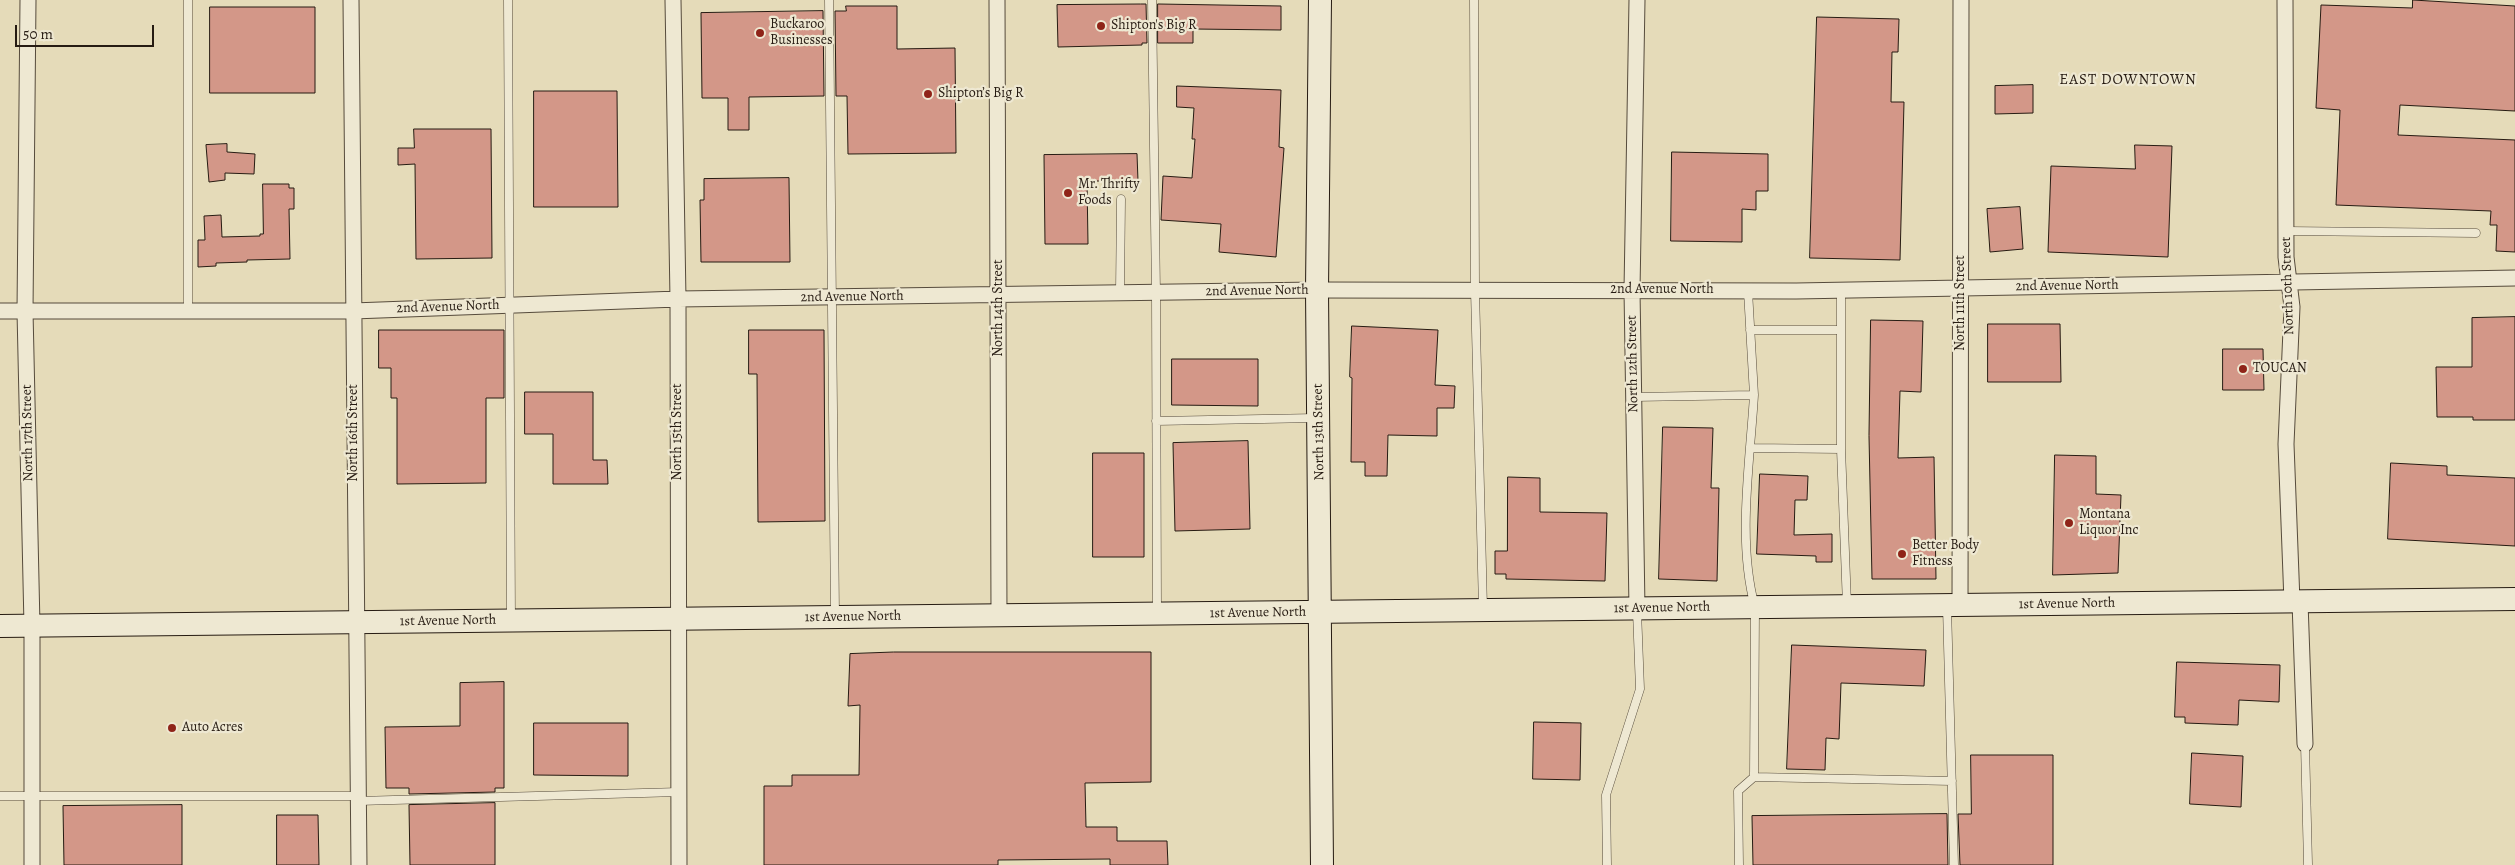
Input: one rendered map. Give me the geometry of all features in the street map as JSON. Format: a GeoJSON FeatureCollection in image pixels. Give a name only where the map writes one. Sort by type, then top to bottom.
{"type":"FeatureCollection","features":[{"type":"Feature","properties":{"kind":"main road","name":"North 13th Street"},"geometry":{"type":"LineString","coordinates":[[1320,0],[1317,290],[1322,865]]}},
{"type":"Feature","properties":{"kind":"main road","name":"1st Avenue North"},"geometry":{"type":"LineString","coordinates":[[0,626],[2515,599]]}},
{"type":"Feature","properties":{"kind":"street","name":"North 17th Street"},"geometry":{"type":"LineString","coordinates":[[28,0],[25,311],[32,626],[32,865]]}},
{"type":"Feature","properties":{"kind":"street","name":"North 16th Street"},"geometry":{"type":"LineString","coordinates":[[351,0],[359,865]]}},
{"type":"Feature","properties":{"kind":"street","name":"North 15th Street"},"geometry":{"type":"LineString","coordinates":[[673,0],[678,299],[679,865]]}},
{"type":"Feature","properties":{"kind":"street","name":"North 14th Street"},"geometry":{"type":"LineString","coordinates":[[998,0],[999,615]]}},
{"type":"Feature","properties":{"kind":"street","name":"North 12th Street"},"geometry":{"type":"LineString","coordinates":[[1637,0],[1632,290],[1637,609]]}},
{"type":"Feature","properties":{"kind":"street","name":"North 11th Street"},"geometry":{"type":"LineString","coordinates":[[1953,605],[1961,287],[1961,0]]}},
{"type":"Feature","properties":{"kind":"street","name":"North 10th Street"},"geometry":{"type":"LineString","coordinates":[[2285,0],[2286,257],[2292,307],[2286,444],[2305,744]]}},
{"type":"Feature","properties":{"kind":"street","name":"2nd Avenue North"},"geometry":{"type":"LineString","coordinates":[[0,312],[353,311],[678,299],[999,296],[1317,290],[1841,290],[2515,278]]}},
{"type":"Feature","properties":{"kind":"lane"},"geometry":{"type":"LineString","coordinates":[[188,0],[188,311]]}},
{"type":"Feature","properties":{"kind":"lane"},"geometry":{"type":"LineString","coordinates":[[508,0],[511,621]]}},
{"type":"Feature","properties":{"kind":"lane"},"geometry":{"type":"LineString","coordinates":[[829,0],[835,617]]}},
{"type":"Feature","properties":{"kind":"lane"},"geometry":{"type":"LineString","coordinates":[[1152,0],[1156,293],[1157,614]]}},
{"type":"Feature","properties":{"kind":"lane"},"geometry":{"type":"LineString","coordinates":[[1474,0],[1475,290],[1483,610]]}},
{"type":"Feature","properties":{"kind":"lane"},"geometry":{"type":"LineString","coordinates":[[1120,294],[1121,199]]}},
{"type":"Feature","properties":{"kind":"lane"},"geometry":{"type":"LineString","coordinates":[[2286,231],[2476,233]]}},
{"type":"Feature","properties":{"kind":"lane"},"geometry":{"type":"LineString","coordinates":[[1748,290],[1754,395],[1747,498],[1748,581],[1755,607],[1754,777]]}},
{"type":"Feature","properties":{"kind":"lane"},"geometry":{"type":"LineString","coordinates":[[1841,290],[1841,449],[1847,606]]}},
{"type":"Feature","properties":{"kind":"lane"},"geometry":{"type":"LineString","coordinates":[[1750,330],[1840,330]]}},
{"type":"Feature","properties":{"kind":"lane"},"geometry":{"type":"LineString","coordinates":[[1634,397],[1754,395]]}},
{"type":"Feature","properties":{"kind":"lane"},"geometry":{"type":"LineString","coordinates":[[1156,420],[1318,418]]}},
{"type":"Feature","properties":{"kind":"lane"},"geometry":{"type":"LineString","coordinates":[[1751,448],[1841,449]]}},
{"type":"Feature","properties":{"kind":"lane"},"geometry":{"type":"LineString","coordinates":[[1953,605],[1952,780],[1954,865]]}},
{"type":"Feature","properties":{"kind":"lane"},"geometry":{"type":"LineString","coordinates":[[1607,865],[1606,794],[1640,689],[1637,609]]}},
{"type":"Feature","properties":{"kind":"lane"},"geometry":{"type":"LineString","coordinates":[[2305,744],[2308,864]]}},
{"type":"Feature","properties":{"kind":"lane"},"geometry":{"type":"LineString","coordinates":[[1739,865],[1738,791],[1754,777],[1952,780]]}},
{"type":"Feature","properties":{"kind":"lane"},"geometry":{"type":"LineString","coordinates":[[0,796],[358,798],[678,792]]}},
{"type":"Feature","properties":{"kind":"building"},"geometry":{"type":"Polygon","coordinates":[[[2413,0],[2515,6],[2515,111],[2400,105],[2398,135],[2515,140],[2515,252],[2496,251],[2497,225],[2490,225],[2491,211],[2336,205],[2340,110],[2316,108],[2321,5],[2412,8],[2413,0]]]}},
{"type":"Feature","properties":{"kind":"building"},"geometry":{"type":"Polygon","coordinates":[[[1146,4],[1147,43],[1142,43],[1142,45],[1058,47],[1057,5],[1146,4]]]}},
{"type":"Feature","properties":{"kind":"building"},"geometry":{"type":"Polygon","coordinates":[[[1158,4],[1281,6],[1281,30],[1193,29],[1193,43],[1158,43],[1158,4]]]}},
{"type":"Feature","properties":{"kind":"building"},"geometry":{"type":"Polygon","coordinates":[[[846,6],[897,6],[897,49],[955,48],[956,153],[848,154],[847,96],[836,96],[835,11],[846,11],[846,6]]]}},
{"type":"Feature","properties":{"kind":"building"},"geometry":{"type":"Polygon","coordinates":[[[210,7],[315,7],[315,93],[210,93],[210,7]]]}},
{"type":"Feature","properties":{"kind":"building"},"geometry":{"type":"Polygon","coordinates":[[[823,11],[824,96],[749,97],[749,130],[728,130],[728,98],[702,98],[701,13],[823,11]]]}},
{"type":"Feature","properties":{"kind":"building"},"geometry":{"type":"Polygon","coordinates":[[[1817,17],[1899,19],[1898,52],[1892,52],[1891,102],[1904,102],[1900,260],[1810,258],[1817,17]]]}},
{"type":"Feature","properties":{"kind":"building"},"geometry":{"type":"Polygon","coordinates":[[[2033,85],[2033,113],[1995,114],[1995,86],[2033,85]]]}},
{"type":"Feature","properties":{"kind":"building"},"geometry":{"type":"Polygon","coordinates":[[[1177,86],[1281,90],[1279,147],[1284,148],[1276,257],[1219,252],[1221,224],[1161,220],[1163,176],[1192,178],[1195,139],[1192,139],[1194,108],[1177,107],[1177,86]]]}},
{"type":"Feature","properties":{"kind":"building"},"geometry":{"type":"Polygon","coordinates":[[[534,91],[617,91],[618,207],[534,207],[534,91]]]}},
{"type":"Feature","properties":{"kind":"building"},"geometry":{"type":"Polygon","coordinates":[[[414,129],[491,129],[492,258],[416,259],[415,164],[398,165],[398,148],[414,148],[414,129]]]}},
{"type":"Feature","properties":{"kind":"building"},"geometry":{"type":"Polygon","coordinates":[[[227,144],[227,152],[255,154],[254,174],[225,173],[225,180],[209,182],[206,145],[227,144]]]}},
{"type":"Feature","properties":{"kind":"building"},"geometry":{"type":"Polygon","coordinates":[[[2135,145],[2172,146],[2168,257],[2048,252],[2051,166],[2135,169],[2135,145]]]}},
{"type":"Feature","properties":{"kind":"building"},"geometry":{"type":"Polygon","coordinates":[[[1672,152],[1768,154],[1768,191],[1756,191],[1756,210],[1742,209],[1742,242],[1671,241],[1672,152]]]}},
{"type":"Feature","properties":{"kind":"building"},"geometry":{"type":"Polygon","coordinates":[[[1137,154],[1138,181],[1087,181],[1088,244],[1045,244],[1044,155],[1137,154]]]}},
{"type":"Feature","properties":{"kind":"building"},"geometry":{"type":"Polygon","coordinates":[[[789,178],[790,262],[701,262],[700,200],[704,200],[704,179],[789,178]]]}},
{"type":"Feature","properties":{"kind":"building"},"geometry":{"type":"Polygon","coordinates":[[[263,184],[289,184],[289,188],[294,188],[294,209],[289,209],[290,259],[247,260],[247,262],[216,263],[216,266],[198,267],[198,240],[205,240],[204,216],[221,215],[222,237],[260,236],[260,234],[263,234],[263,184]]]}},
{"type":"Feature","properties":{"kind":"building"},"geometry":{"type":"Polygon","coordinates":[[[2020,207],[2023,249],[1990,252],[1987,209],[2020,207]]]}},
{"type":"Feature","properties":{"kind":"building"},"geometry":{"type":"Polygon","coordinates":[[[2515,317],[2515,420],[2473,420],[2473,417],[2437,417],[2436,367],[2472,367],[2472,318],[2515,317]]]}},
{"type":"Feature","properties":{"kind":"building"},"geometry":{"type":"Polygon","coordinates":[[[1871,320],[1923,321],[1921,392],[1900,391],[1898,458],[1934,457],[1936,579],[1872,579],[1869,436],[1871,320]]]}},
{"type":"Feature","properties":{"kind":"building"},"geometry":{"type":"Polygon","coordinates":[[[1988,324],[2060,324],[2061,382],[1988,382],[1988,324]]]}},
{"type":"Feature","properties":{"kind":"building"},"geometry":{"type":"Polygon","coordinates":[[[1352,326],[1438,330],[1435,385],[1455,386],[1454,408],[1437,408],[1437,436],[1388,435],[1387,476],[1365,476],[1365,462],[1351,462],[1352,378],[1350,377],[1352,326]]]}},
{"type":"Feature","properties":{"kind":"building"},"geometry":{"type":"Polygon","coordinates":[[[379,330],[504,330],[504,398],[486,398],[486,483],[397,484],[397,398],[391,398],[391,368],[379,368],[379,330]]]}},
{"type":"Feature","properties":{"kind":"building"},"geometry":{"type":"Polygon","coordinates":[[[749,330],[824,330],[825,521],[758,522],[757,374],[749,374],[749,330]]]}},
{"type":"Feature","properties":{"kind":"building"},"geometry":{"type":"Polygon","coordinates":[[[2223,349],[2263,349],[2264,390],[2223,390],[2223,349]]]}},
{"type":"Feature","properties":{"kind":"building"},"geometry":{"type":"Polygon","coordinates":[[[1172,359],[1258,359],[1258,406],[1172,405],[1172,359]]]}},
{"type":"Feature","properties":{"kind":"building"},"geometry":{"type":"Polygon","coordinates":[[[525,392],[593,392],[593,460],[607,460],[608,484],[553,484],[553,434],[525,434],[525,392]]]}},
{"type":"Feature","properties":{"kind":"building"},"geometry":{"type":"Polygon","coordinates":[[[1663,427],[1713,428],[1711,488],[1719,488],[1717,581],[1659,579],[1663,427]]]}},
{"type":"Feature","properties":{"kind":"building"},"geometry":{"type":"Polygon","coordinates":[[[1248,441],[1250,529],[1175,531],[1173,443],[1248,441]]]}},
{"type":"Feature","properties":{"kind":"building"},"geometry":{"type":"Polygon","coordinates":[[[1093,453],[1144,453],[1144,557],[1093,557],[1093,453]]]}},
{"type":"Feature","properties":{"kind":"building"},"geometry":{"type":"Polygon","coordinates":[[[2055,455],[2096,456],[2096,494],[2121,495],[2118,573],[2053,575],[2055,455]]]}},
{"type":"Feature","properties":{"kind":"building"},"geometry":{"type":"Polygon","coordinates":[[[2391,463],[2447,466],[2447,475],[2515,478],[2515,546],[2388,539],[2391,463]]]}},
{"type":"Feature","properties":{"kind":"building"},"geometry":{"type":"Polygon","coordinates":[[[1760,474],[1808,476],[1807,500],[1795,500],[1794,535],[1832,534],[1832,562],[1816,562],[1816,556],[1757,554],[1760,474]]]}},
{"type":"Feature","properties":{"kind":"building"},"geometry":{"type":"Polygon","coordinates":[[[1508,477],[1540,478],[1540,512],[1607,513],[1605,581],[1506,579],[1506,574],[1495,574],[1495,551],[1507,551],[1508,477]]]}},
{"type":"Feature","properties":{"kind":"building"},"geometry":{"type":"Polygon","coordinates":[[[1792,645],[1926,650],[1924,686],[1841,683],[1839,739],[1826,738],[1825,770],[1787,769],[1792,645]]]}},
{"type":"Feature","properties":{"kind":"building"},"geometry":{"type":"Polygon","coordinates":[[[894,652],[1151,652],[1151,782],[1085,783],[1086,827],[1117,827],[1117,841],[1167,841],[1168,865],[1110,865],[1110,859],[998,860],[998,865],[764,865],[764,786],[792,786],[792,775],[859,775],[860,705],[848,706],[850,654],[894,652]]]}},
{"type":"Feature","properties":{"kind":"building"},"geometry":{"type":"Polygon","coordinates":[[[2177,662],[2280,665],[2279,702],[2239,700],[2238,725],[2185,723],[2185,717],[2175,717],[2177,662]]]}},
{"type":"Feature","properties":{"kind":"building"},"geometry":{"type":"Polygon","coordinates":[[[504,682],[504,788],[495,788],[495,792],[409,794],[409,788],[386,788],[385,727],[460,726],[460,683],[504,682]]]}},
{"type":"Feature","properties":{"kind":"building"},"geometry":{"type":"Polygon","coordinates":[[[1534,722],[1581,723],[1580,780],[1533,779],[1534,722]]]}},
{"type":"Feature","properties":{"kind":"building"},"geometry":{"type":"Polygon","coordinates":[[[534,723],[628,723],[628,776],[534,775],[534,723]]]}},
{"type":"Feature","properties":{"kind":"building"},"geometry":{"type":"Polygon","coordinates":[[[2192,753],[2243,756],[2241,807],[2190,804],[2192,753]]]}},
{"type":"Feature","properties":{"kind":"building"},"geometry":{"type":"Polygon","coordinates":[[[1971,755],[2053,755],[2053,865],[1960,865],[1958,814],[1971,814],[1971,755]]]}},
{"type":"Feature","properties":{"kind":"building"},"geometry":{"type":"Polygon","coordinates":[[[495,803],[495,865],[410,865],[409,805],[495,803]]]}},
{"type":"Feature","properties":{"kind":"building"},"geometry":{"type":"Polygon","coordinates":[[[182,805],[182,865],[64,865],[63,806],[182,805]]]}},
{"type":"Feature","properties":{"kind":"building"},"geometry":{"type":"Polygon","coordinates":[[[1947,814],[1948,865],[1753,865],[1752,816],[1947,814]]]}},
{"type":"Feature","properties":{"kind":"building"},"geometry":{"type":"Polygon","coordinates":[[[277,815],[318,815],[319,865],[277,865],[277,815]]]}},
{"type":"Feature","properties":{"kind":"place","name":"Shipton's Big R"},"geometry":{"type":"Point","coordinates":[1101,26]}},
{"type":"Feature","properties":{"kind":"place","name":"Buckaroo Businesses"},"geometry":{"type":"Point","coordinates":[760,33]}},
{"type":"Feature","properties":{"kind":"place","name":"Shipton’s Big R"},"geometry":{"type":"Point","coordinates":[928,94]}},
{"type":"Feature","properties":{"kind":"place","name":"Mr. Thrifty Foods"},"geometry":{"type":"Point","coordinates":[1068,193]}},
{"type":"Feature","properties":{"kind":"place","name":"TOUCAN"},"geometry":{"type":"Point","coordinates":[2243,369]}},
{"type":"Feature","properties":{"kind":"place","name":"Montana Liquor Inc"},"geometry":{"type":"Point","coordinates":[2069,523]}},
{"type":"Feature","properties":{"kind":"place","name":"Better Body Fitness"},"geometry":{"type":"Point","coordinates":[1902,554]}},
{"type":"Feature","properties":{"kind":"place","name":"Auto Acres"},"geometry":{"type":"Point","coordinates":[172,728]}},
{"type":"Feature","properties":{"kind":"district","name":"EAST DOWNTOWN"},"geometry":{"type":"Point","coordinates":[2128,80]}}]}
